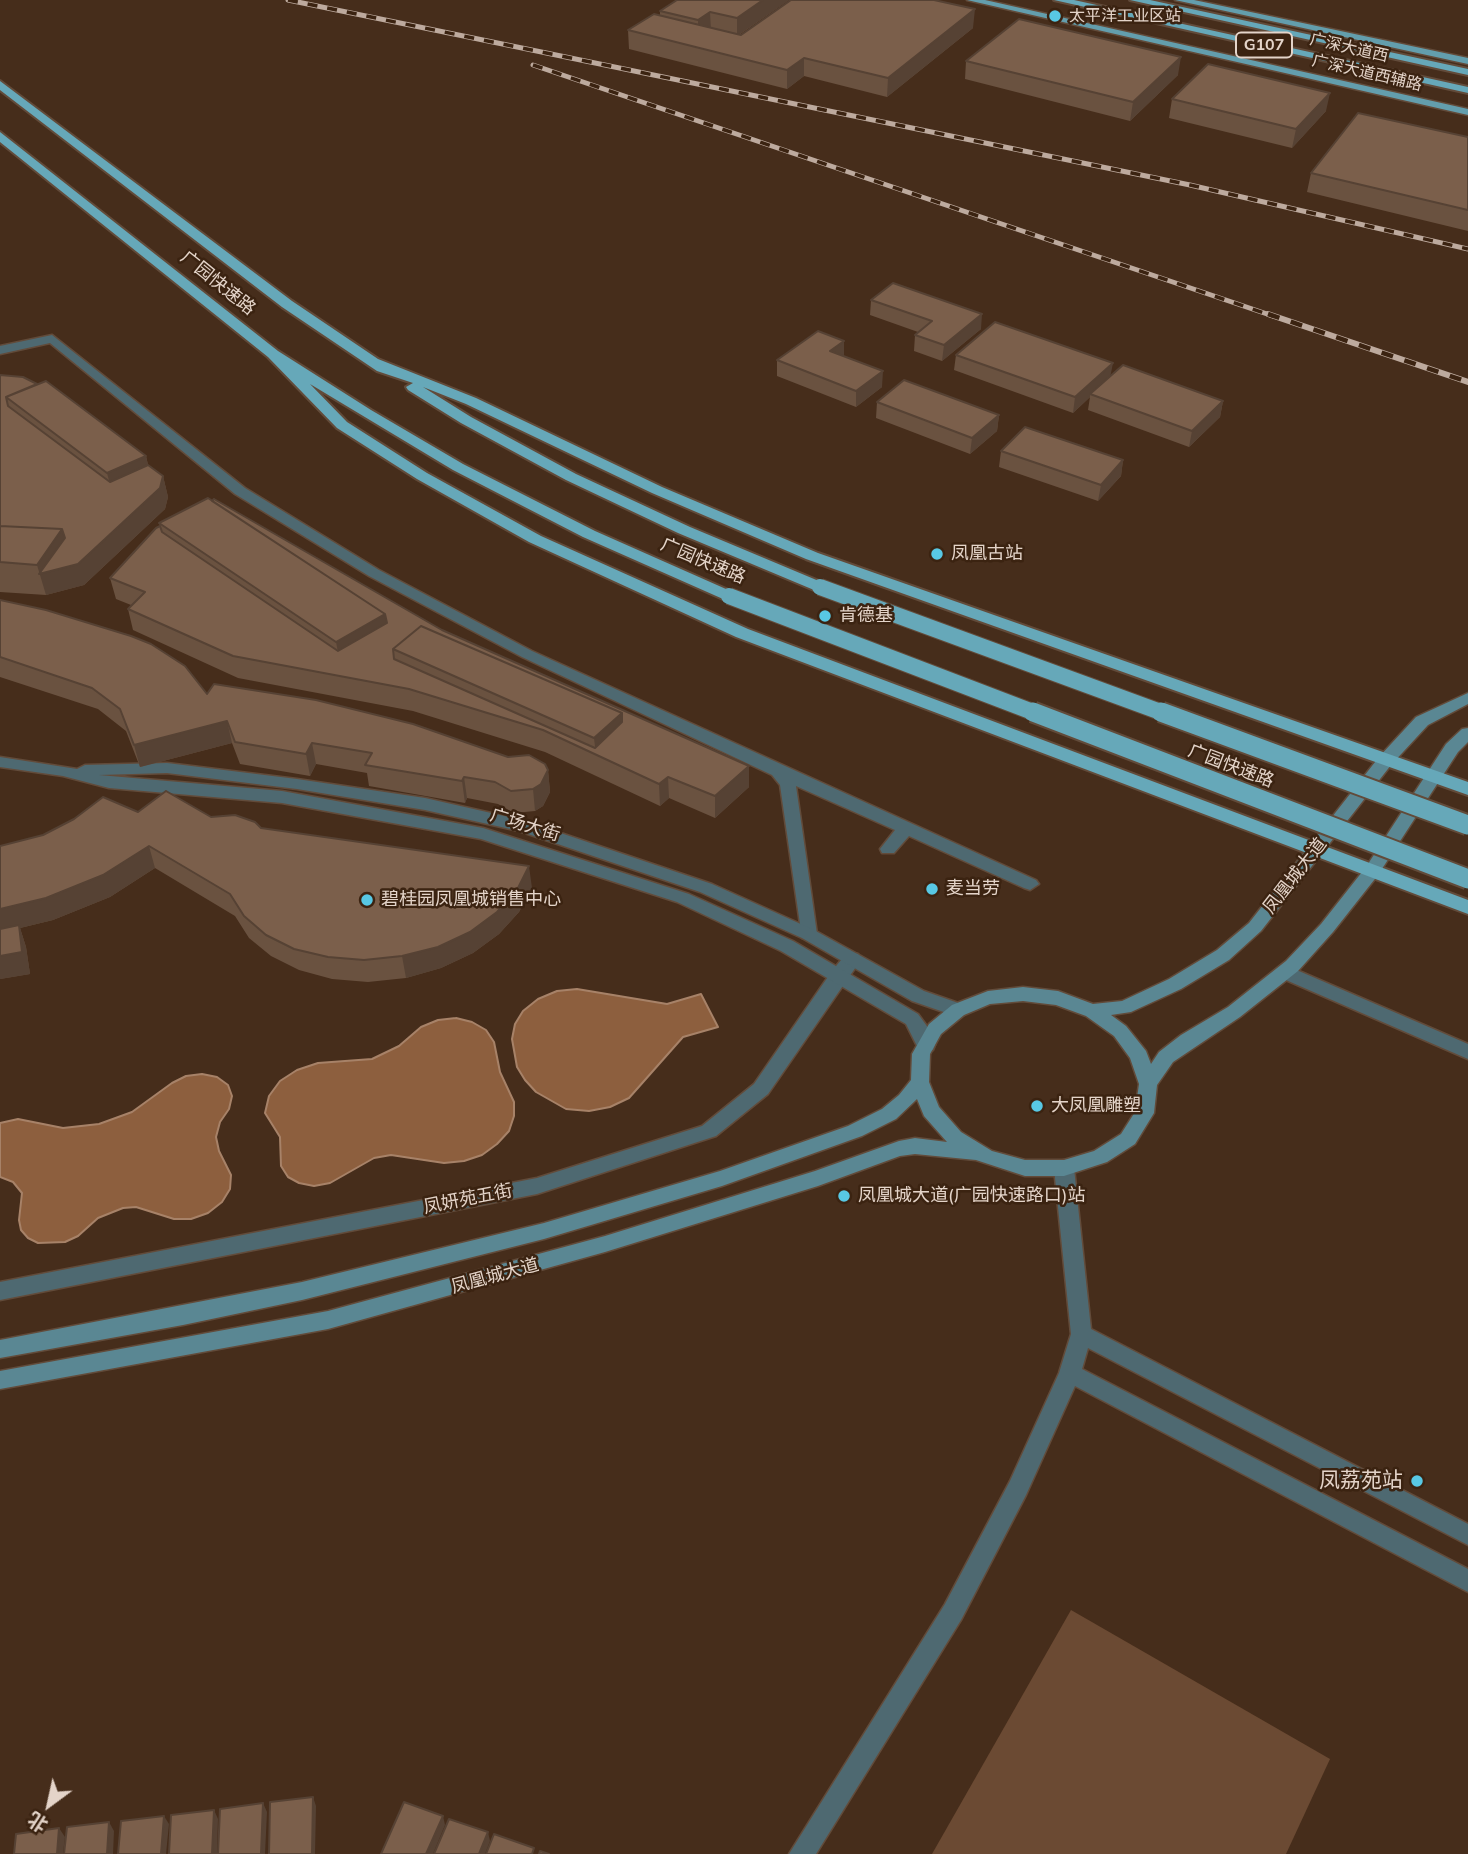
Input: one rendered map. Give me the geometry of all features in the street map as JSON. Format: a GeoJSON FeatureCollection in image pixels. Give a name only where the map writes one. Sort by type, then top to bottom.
{"type":"FeatureCollection","features":[{"type":"Feature","properties":{"kind":"highway","name":"广深大道西"},"geometry":{"type":"LineString","coordinates":[[1059,0],[1468,90]]}},
{"type":"Feature","properties":{"kind":"highway","name":"广深大道西"},"geometry":{"type":"LineString","coordinates":[[1135,0],[1468,72]]}},
{"type":"Feature","properties":{"kind":"highway","name":"广园快速路"},"geometry":{"type":"LineString","coordinates":[[0,84],[287,304],[466,421],[571,477],[684,530],[820,587],[1468,825]]}},
{"type":"Feature","properties":{"kind":"highway","name":"广园快速路"},"geometry":{"type":"LineString","coordinates":[[0,136],[274,354],[366,414],[458,467],[589,534],[729,596],[1468,878]]}},
{"type":"Feature","properties":{"kind":"highway"},"geometry":{"type":"LineString","coordinates":[[274,354],[342,425],[422,476],[535,539],[742,633],[1468,907]]}},
{"type":"Feature","properties":{"kind":"highway"},"geometry":{"type":"LineString","coordinates":[[373,362],[471,401],[657,490],[812,556],[1468,789]]}},
{"type":"Feature","properties":{"kind":"main road","name":"广深大道西辅路"},"geometry":{"type":"LineString","coordinates":[[972,0],[1468,112]]}},
{"type":"Feature","properties":{"kind":"main road","name":"广深大道西辅路"},"geometry":{"type":"LineString","coordinates":[[1180,0],[1468,61]]}},
{"type":"Feature","properties":{"kind":"main road","name":"凤凰城大道"},"geometry":{"type":"LineString","coordinates":[[1092,1011],[1125,1007],[1175,984],[1223,956],[1255,927],[1385,761],[1422,721],[1468,698]]}},
{"type":"Feature","properties":{"kind":"main road"},"geometry":{"type":"LineString","coordinates":[[1147,1084],[1166,1057],[1234,1012],[1285,972],[1327,928],[1373,872],[1452,748],[1468,733]]}},
{"type":"Feature","properties":{"kind":"main road"},"geometry":{"type":"LineString","coordinates":[[1023,994],[1058,998],[1092,1011],[1120,1031],[1139,1056],[1147,1084],[1144,1113],[1128,1139],[1100,1157],[1064,1168],[1025,1168],[980,1153],[954,1137],[931,1111],[920,1083],[922,1054],[935,1029],[958,1010],[988,998],[1023,994]]}},
{"type":"Feature","properties":{"kind":"main road","name":"凤凰城大道"},"geometry":{"type":"LineString","coordinates":[[0,1349],[302,1291],[544,1231],[723,1178],[855,1131],[888,1114],[906,1100],[920,1083]]}},
{"type":"Feature","properties":{"kind":"main road","name":"凤凰城大道"},"geometry":{"type":"LineString","coordinates":[[0,1380],[341,1317],[605,1244],[818,1178],[899,1149],[915,1146],[980,1153]]}},
{"type":"Feature","properties":{"kind":"street"},"geometry":{"type":"LineString","coordinates":[[0,350],[52,339],[240,491],[374,573],[527,654],[1030,884]]}},
{"type":"Feature","properties":{"kind":"street","name":"广场大街"},"geometry":{"type":"LineString","coordinates":[[0,762],[63,771],[109,783],[282,797],[483,834],[683,898],[787,946],[912,1019],[920,1029],[926,1045]]}},
{"type":"Feature","properties":{"kind":"street","name":"广场大街"},"geometry":{"type":"LineString","coordinates":[[63,771],[167,768],[425,804],[522,825],[706,888],[808,934],[918,996],[958,1010]]}},
{"type":"Feature","properties":{"kind":"street"},"geometry":{"type":"LineString","coordinates":[[778,771],[788,784],[808,934]]}},
{"type":"Feature","properties":{"kind":"street"},"geometry":{"type":"LineString","coordinates":[[888,849],[906,829]]}},
{"type":"Feature","properties":{"kind":"street","name":"凤妍苑五街"},"geometry":{"type":"LineString","coordinates":[[0,1291],[537,1186],[709,1131],[761,1089],[852,959]]}},
{"type":"Feature","properties":{"kind":"street"},"geometry":{"type":"LineString","coordinates":[[1285,972],[1468,1052]]}},
{"type":"Feature","properties":{"kind":"street"},"geometry":{"type":"LineString","coordinates":[[802,1854],[953,1612],[1018,1488],[1070,1373],[1081,1334],[1064,1168]]}},
{"type":"Feature","properties":{"kind":"street"},"geometry":{"type":"LineString","coordinates":[[1081,1334],[1468,1535]]}},
{"type":"Feature","properties":{"kind":"street"},"geometry":{"type":"LineString","coordinates":[[1070,1373],[1468,1581]]}},
{"type":"Feature","properties":{"kind":"shaded area"},"geometry":{"type":"Polygon","coordinates":[[[577,989],[667,1004],[701,994],[718,1027],[683,1037],[629,1098],[610,1107],[589,1111],[566,1109],[536,1092],[525,1080],[517,1067],[512,1039],[515,1024],[523,1011],[538,999],[557,991],[577,989]]]}},
{"type":"Feature","properties":{"kind":"shaded area"},"geometry":{"type":"Polygon","coordinates":[[[456,1018],[472,1022],[486,1030],[494,1042],[500,1072],[514,1102],[514,1116],[509,1131],[497,1144],[482,1155],[464,1161],[444,1163],[391,1155],[374,1158],[330,1183],[314,1186],[288,1177],[281,1166],[280,1137],[265,1113],[269,1096],[280,1081],[297,1070],[318,1063],[372,1059],[399,1046],[421,1027],[438,1020],[456,1018]]]}},
{"type":"Feature","properties":{"kind":"shaded area"},"geometry":{"type":"Polygon","coordinates":[[[202,1074],[217,1077],[228,1085],[232,1096],[216,1137],[219,1151],[231,1175],[230,1189],[222,1202],[208,1213],[191,1219],[174,1219],[136,1207],[123,1208],[98,1218],[78,1236],[65,1242],[38,1243],[28,1238],[21,1230],[19,1220],[22,1193],[13,1182],[0,1177],[0,1123],[18,1119],[63,1128],[99,1124],[132,1112],[186,1076],[202,1074]]]}},
{"type":"Feature","properties":{"kind":"shaded area"},"geometry":{"type":"Polygon","coordinates":[[[1071,1610],[1330,1759],[1286,1854],[932,1854],[1071,1610]]]}},
{"type":"Feature","properties":{"kind":"building"},"geometry":{"type":"Polygon","coordinates":[[[677,0],[763,0],[737,18],[710,12],[698,20],[660,11],[677,0]]]}},
{"type":"Feature","properties":{"kind":"building"},"geometry":{"type":"Polygon","coordinates":[[[791,0],[934,0],[975,9],[888,78],[804,58],[787,70],[628,30],[654,14],[741,35],[791,0]]]}},
{"type":"Feature","properties":{"kind":"building"},"geometry":{"type":"Polygon","coordinates":[[[1019,19],[1181,57],[1133,102],[966,61],[1019,19]]]}},
{"type":"Feature","properties":{"kind":"building"},"geometry":{"type":"Polygon","coordinates":[[[1208,64],[1330,93],[1296,129],[1172,99],[1208,64]]]}},
{"type":"Feature","properties":{"kind":"building"},"geometry":{"type":"Polygon","coordinates":[[[1358,113],[1468,137],[1468,210],[1311,173],[1358,113]]]}},
{"type":"Feature","properties":{"kind":"building"},"geometry":{"type":"Polygon","coordinates":[[[893,283],[982,314],[944,345],[915,335],[932,321],[871,300],[893,283]]]}},
{"type":"Feature","properties":{"kind":"building"},"geometry":{"type":"Polygon","coordinates":[[[995,322],[1113,363],[1075,397],[956,355],[995,322]]]}},
{"type":"Feature","properties":{"kind":"building"},"geometry":{"type":"Polygon","coordinates":[[[818,331],[844,341],[830,351],[883,371],[856,391],[777,360],[818,331]]]}},
{"type":"Feature","properties":{"kind":"building"},"geometry":{"type":"Polygon","coordinates":[[[1123,365],[1223,401],[1192,431],[1090,394],[1123,365]]]}},
{"type":"Feature","properties":{"kind":"building"},"geometry":{"type":"Polygon","coordinates":[[[0,375],[23,377],[37,384],[6,397],[8,406],[110,482],[148,465],[163,476],[160,488],[78,564],[39,574],[65,538],[62,529],[0,526],[0,375]]]}},
{"type":"Feature","properties":{"kind":"building"},"geometry":{"type":"Polygon","coordinates":[[[904,380],[999,415],[972,438],[877,402],[904,380]]]}},
{"type":"Feature","properties":{"kind":"building"},"geometry":{"type":"Polygon","coordinates":[[[46,381],[146,456],[107,473],[6,397],[46,381]]]}},
{"type":"Feature","properties":{"kind":"building"},"geometry":{"type":"Polygon","coordinates":[[[1025,427],[1123,460],[1101,485],[1001,451],[1025,427]]]}},
{"type":"Feature","properties":{"kind":"building"},"geometry":{"type":"Polygon","coordinates":[[[208,498],[385,614],[336,642],[159,523],[208,498]]]}},
{"type":"Feature","properties":{"kind":"building"},"geometry":{"type":"Polygon","coordinates":[[[214,499],[442,630],[749,766],[715,796],[668,777],[659,784],[543,730],[409,689],[233,656],[128,609],[145,592],[110,578],[160,526],[162,532],[338,651],[387,623],[385,614],[212,501],[214,499]],[[421,626],[393,649],[394,659],[595,748],[622,722],[622,713],[421,626]]]}},
{"type":"Feature","properties":{"kind":"building"},"geometry":{"type":"Polygon","coordinates":[[[0,526],[62,529],[37,565],[0,562],[0,526]]]}},
{"type":"Feature","properties":{"kind":"building"},"geometry":{"type":"Polygon","coordinates":[[[0,600],[46,610],[151,644],[185,666],[207,694],[214,684],[316,700],[413,724],[508,757],[529,755],[545,764],[548,770],[541,784],[533,789],[511,791],[495,782],[464,777],[462,781],[365,765],[372,753],[312,743],[306,754],[235,742],[227,721],[134,745],[120,709],[92,688],[0,657],[0,600]]]}},
{"type":"Feature","properties":{"kind":"building"},"geometry":{"type":"Polygon","coordinates":[[[421,626],[622,713],[594,738],[393,649],[421,626]]]}},
{"type":"Feature","properties":{"kind":"building","name":"碧桂园凤凰城销售中心"},"geometry":{"type":"Polygon","coordinates":[[[166,791],[211,817],[235,815],[255,822],[261,828],[529,866],[517,890],[497,912],[470,932],[438,947],[402,956],[364,960],[328,957],[294,949],[266,935],[244,916],[230,894],[149,846],[103,875],[46,898],[0,909],[0,846],[43,835],[74,819],[103,797],[138,812],[166,791]]]}},
{"type":"Feature","properties":{"kind":"building"},"geometry":{"type":"Polygon","coordinates":[[[19,925],[22,952],[0,956],[0,929],[19,925]]]}},
{"type":"Feature","properties":{"kind":"building"},"geometry":{"type":"Polygon","coordinates":[[[313,1797],[312,1854],[269,1854],[270,1802],[313,1797]]]}},
{"type":"Feature","properties":{"kind":"building"},"geometry":{"type":"Polygon","coordinates":[[[404,1802],[443,1816],[426,1854],[381,1854],[404,1802]]]}},
{"type":"Feature","properties":{"kind":"building"},"geometry":{"type":"Polygon","coordinates":[[[263,1803],[261,1854],[218,1854],[220,1809],[263,1803]]]}},
{"type":"Feature","properties":{"kind":"building"},"geometry":{"type":"Polygon","coordinates":[[[214,1810],[212,1854],[169,1854],[171,1815],[214,1810]]]}},
{"type":"Feature","properties":{"kind":"building"},"geometry":{"type":"Polygon","coordinates":[[[164,1816],[161,1854],[118,1854],[121,1821],[164,1816]]]}},
{"type":"Feature","properties":{"kind":"building"},"geometry":{"type":"Polygon","coordinates":[[[449,1819],[488,1832],[479,1854],[434,1854],[449,1819]]]}},
{"type":"Feature","properties":{"kind":"building"},"geometry":{"type":"Polygon","coordinates":[[[109,1822],[107,1854],[64,1854],[67,1827],[109,1822]]]}},
{"type":"Feature","properties":{"kind":"building"},"geometry":{"type":"Polygon","coordinates":[[[59,1828],[57,1854],[14,1854],[16,1834],[59,1828]]]}},
{"type":"Feature","properties":{"kind":"building"},"geometry":{"type":"Polygon","coordinates":[[[494,1834],[534,1848],[532,1854],[486,1854],[494,1834]]]}},
{"type":"Feature","properties":{"kind":"railway"},"geometry":{"type":"LineString","coordinates":[[288,0],[1190,185],[1468,249]]}},
{"type":"Feature","properties":{"kind":"railway"},"geometry":{"type":"LineString","coordinates":[[533,65],[1273,316]]}},
{"type":"Feature","properties":{"kind":"railway"},"geometry":{"type":"LineString","coordinates":[[1268,314],[1468,382]]}},
{"type":"Feature","properties":{"kind":"place","name":"太平洋工业区站"},"geometry":{"type":"Point","coordinates":[1055,16]}},
{"type":"Feature","properties":{"kind":"place","name":"凤凰古站"},"geometry":{"type":"Point","coordinates":[937,554]}},
{"type":"Feature","properties":{"kind":"place","name":"肯德基"},"geometry":{"type":"Point","coordinates":[825,616]}},
{"type":"Feature","properties":{"kind":"place","name":"麦当劳"},"geometry":{"type":"Point","coordinates":[932,889]}},
{"type":"Feature","properties":{"kind":"place","name":"碧桂园凤凰城销售中心"},"geometry":{"type":"Point","coordinates":[367,900]}},
{"type":"Feature","properties":{"kind":"place","name":"大凤凰雕塑"},"geometry":{"type":"Point","coordinates":[1037,1106]}},
{"type":"Feature","properties":{"kind":"place","name":"凤凰城大道(广园快速路口)站"},"geometry":{"type":"Point","coordinates":[844,1196]}},
{"type":"Feature","properties":{"kind":"place","name":"凤荔苑站"},"geometry":{"type":"Point","coordinates":[1417,1481]}}]}
